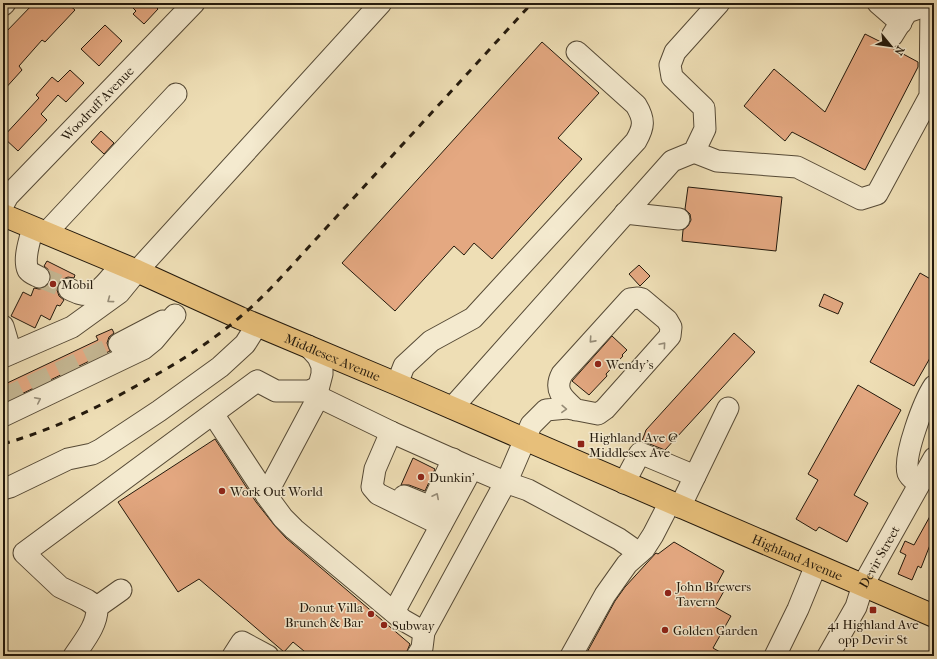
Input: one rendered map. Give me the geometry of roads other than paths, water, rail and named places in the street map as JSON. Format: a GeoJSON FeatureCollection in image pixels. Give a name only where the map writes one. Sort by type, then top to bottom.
{"type":"FeatureCollection","features":[{"type":"Feature","properties":{"kind":"main road","name":"Middlesex Avenue"},"geometry":{"type":"LineString","coordinates":[[3,215],[452,408],[528,432],[624,482],[670,503]]}},
{"type":"Feature","properties":{"kind":"main road","name":"Highland Avenue"},"geometry":{"type":"LineString","coordinates":[[670,503],[934,616]]}},
{"type":"Feature","properties":{"kind":"street","name":"Woodruff Avenue"},"geometry":{"type":"LineString","coordinates":[[3,205],[8,196],[194,3]]}},
{"type":"Feature","properties":{"kind":"street"},"geometry":{"type":"LineString","coordinates":[[69,289],[81,294],[91,294],[129,268],[381,3]]}},
{"type":"Feature","properties":{"kind":"street"},"geometry":{"type":"LineString","coordinates":[[452,408],[672,161],[694,152],[705,129],[704,108],[672,77],[670,65],[675,52],[719,3]]}},
{"type":"Feature","properties":{"kind":"street"},"geometry":{"type":"LineString","coordinates":[[694,152],[717,161],[797,167],[862,199],[877,194],[930,96],[931,4],[907,12],[896,29],[878,3]]}},
{"type":"Feature","properties":{"kind":"street"},"geometry":{"type":"LineString","coordinates":[[397,384],[404,366],[431,341],[473,318],[636,141],[642,131],[643,122],[641,113],[636,106],[577,52]]}},
{"type":"Feature","properties":{"kind":"street"},"geometry":{"type":"LineString","coordinates":[[39,277],[28,270],[26,256],[39,230],[176,94]]}},
{"type":"Feature","properties":{"kind":"street"},"geometry":{"type":"LineString","coordinates":[[625,213],[679,219]]}},
{"type":"Feature","properties":{"kind":"street"},"geometry":{"type":"LineString","coordinates":[[3,326],[7,355],[72,327],[119,293],[129,268]]}},
{"type":"Feature","properties":{"kind":"street"},"geometry":{"type":"LineString","coordinates":[[3,416],[143,349],[154,340],[191,296]]}},
{"type":"Feature","properties":{"kind":"street"},"geometry":{"type":"LineString","coordinates":[[417,656],[422,648],[424,632],[505,482],[528,432],[546,410],[567,408],[576,410],[598,414],[606,409],[670,336],[672,330],[670,323],[646,301],[638,298],[630,299],[562,374],[558,384],[560,391],[563,397],[576,410]]}},
{"type":"Feature","properties":{"kind":"street"},"geometry":{"type":"LineString","coordinates":[[119,344],[175,315]]}},
{"type":"Feature","properties":{"kind":"street"},"geometry":{"type":"LineString","coordinates":[[3,489],[10,487],[68,458],[92,454],[100,450],[159,411],[220,367],[245,344],[257,325]]}},
{"type":"Feature","properties":{"kind":"street"},"geometry":{"type":"LineString","coordinates":[[266,495],[314,405],[322,374],[321,362],[315,352],[308,346]]}},
{"type":"Feature","properties":{"kind":"street"},"geometry":{"type":"LineString","coordinates":[[97,607],[87,600],[60,587],[24,554],[257,381],[276,391],[317,392],[391,432],[505,482],[528,490],[619,539],[639,553]]}},
{"type":"Feature","properties":{"kind":"street"},"geometry":{"type":"LineString","coordinates":[[919,484],[908,473],[907,462],[912,439],[923,407],[934,386]]}},
{"type":"Feature","properties":{"kind":"street"},"geometry":{"type":"LineString","coordinates":[[571,656],[605,595],[619,575],[653,535],[670,503],[695,476],[728,408]]}},
{"type":"Feature","properties":{"kind":"street"},"geometry":{"type":"LineString","coordinates":[[213,414],[266,495],[283,518],[294,529],[403,620],[424,632]]}},
{"type":"Feature","properties":{"kind":"street"},"geometry":{"type":"LineString","coordinates":[[391,432],[375,469],[372,487],[376,492],[441,525]]}},
{"type":"Feature","properties":{"kind":"street"},"geometry":{"type":"LineString","coordinates":[[624,482],[640,453],[695,476]]}},
{"type":"Feature","properties":{"kind":"street","name":"Devir Street"},"geometry":{"type":"LineString","coordinates":[[828,656],[856,607],[863,585],[934,458]]}},
{"type":"Feature","properties":{"kind":"street"},"geometry":{"type":"LineString","coordinates":[[375,469],[379,481],[385,487],[429,505],[433,502],[453,459]]}},
{"type":"Feature","properties":{"kind":"street"},"geometry":{"type":"LineString","coordinates":[[394,612],[472,468]]}},
{"type":"Feature","properties":{"kind":"street"},"geometry":{"type":"LineString","coordinates":[[775,656],[798,609],[816,565]]}},
{"type":"Feature","properties":{"kind":"street"},"geometry":{"type":"LineString","coordinates":[[97,607],[122,590]]}},
{"type":"Feature","properties":{"kind":"street"},"geometry":{"type":"LineString","coordinates":[[74,656],[97,616],[97,607]]}},
{"type":"Feature","properties":{"kind":"street"},"geometry":{"type":"LineString","coordinates":[[234,656],[242,642],[268,656]]}},
{"type":"Feature","properties":{"kind":"tunnel"},"geometry":{"type":"LineString","coordinates":[[39,277],[69,289]]}},
{"type":"Feature","properties":{"kind":"tunnel"},"geometry":{"type":"LineString","coordinates":[[3,399],[119,344]]}},
{"type":"Feature","properties":{"kind":"railway"},"geometry":{"type":"LineString","coordinates":[[3,444],[42,431],[80,415],[116,397],[186,357],[240,317],[282,276],[532,3]]}},
{"type":"Feature","properties":{"kind":"place","name":"Mobil"},"geometry":{"type":"Point","coordinates":[53,284]}},
{"type":"Feature","properties":{"kind":"place","name":"Wendy's"},"geometry":{"type":"Point","coordinates":[598,364]}},
{"type":"Feature","properties":{"kind":"place","name":"Highland Ave @ Middlesex Ave"},"geometry":{"type":"Point","coordinates":[581,444]}},
{"type":"Feature","properties":{"kind":"place","name":"Dunkin'"},"geometry":{"type":"Point","coordinates":[421,477]}},
{"type":"Feature","properties":{"kind":"place","name":"Work Out World"},"geometry":{"type":"Point","coordinates":[222,491]}},
{"type":"Feature","properties":{"kind":"place","name":"John Brewers Tavern"},"geometry":{"type":"Point","coordinates":[668,593]}},
{"type":"Feature","properties":{"kind":"place","name":"41 Highland Ave opp Devir St"},"geometry":{"type":"Point","coordinates":[873,610]}},
{"type":"Feature","properties":{"kind":"place","name":"Donut Villa Brunch & Bar"},"geometry":{"type":"Point","coordinates":[371,614]}},
{"type":"Feature","properties":{"kind":"place","name":"Subway"},"geometry":{"type":"Point","coordinates":[384,625]}},
{"type":"Feature","properties":{"kind":"place","name":"Golden Garden"},"geometry":{"type":"Point","coordinates":[665,630]}}]}
